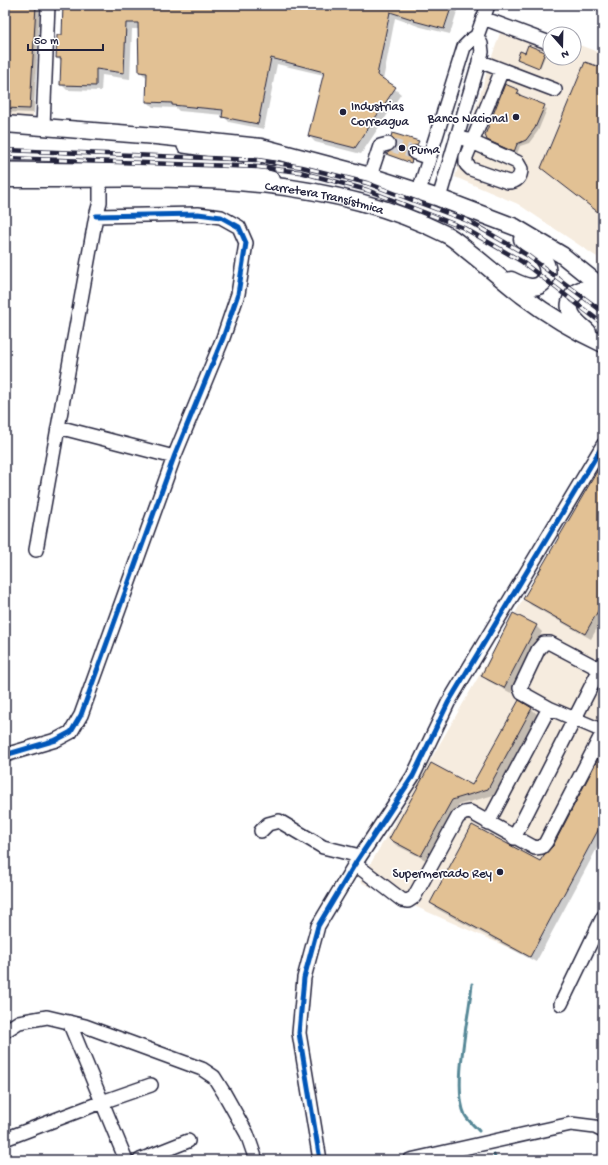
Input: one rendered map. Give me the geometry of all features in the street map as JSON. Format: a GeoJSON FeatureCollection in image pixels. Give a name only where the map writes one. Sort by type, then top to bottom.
{"type":"FeatureCollection","features":[{"type":"Feature","properties":{"kind":"main road"},"geometry":{"type":"LineString","coordinates":[[5,124],[156,136],[261,147],[370,176],[419,191],[503,222],[562,255],[603,288]]}},
{"type":"Feature","properties":{"kind":"main road"},"geometry":{"type":"LineString","coordinates":[[328,194],[256,176],[252,164],[259,154],[352,175],[415,193],[419,191]]}},
{"type":"Feature","properties":{"kind":"main road","name":"Carretera Transístmica"},"geometry":{"type":"LineString","coordinates":[[5,179],[176,178],[262,184],[328,194],[409,217],[447,234],[524,296],[564,325],[600,343]]}},
{"type":"Feature","properties":{"kind":"main road"},"geometry":{"type":"LineString","coordinates":[[497,274],[522,285],[533,287],[544,281],[547,273],[546,265],[541,256],[503,222]]}},
{"type":"Feature","properties":{"kind":"main road"},"geometry":{"type":"LineString","coordinates":[[600,343],[576,320],[571,313],[570,304],[575,293],[584,290],[591,291],[603,299]]}},
{"type":"Feature","properties":{"kind":"street"},"geometry":{"type":"LineString","coordinates":[[43,126],[48,5]]}},
{"type":"Feature","properties":{"kind":"street"},"geometry":{"type":"LineString","coordinates":[[419,191],[464,47],[477,36],[488,5]]}},
{"type":"Feature","properties":{"kind":"street"},"geometry":{"type":"LineString","coordinates":[[484,18],[542,40]]}},
{"type":"Feature","properties":{"kind":"street"},"geometry":{"type":"LineString","coordinates":[[439,198],[482,52],[481,44],[477,36]]}},
{"type":"Feature","properties":{"kind":"street"},"geometry":{"type":"LineString","coordinates":[[479,61],[555,90]]}},
{"type":"Feature","properties":{"kind":"street"},"geometry":{"type":"LineString","coordinates":[[457,136],[472,142],[517,162],[521,166],[521,173],[517,180],[508,182],[471,169],[465,160],[472,142],[502,70]]}},
{"type":"Feature","properties":{"kind":"street"},"geometry":{"type":"LineString","coordinates":[[5,130],[163,143],[252,164]]}},
{"type":"Feature","properties":{"kind":"street"},"geometry":{"type":"LineString","coordinates":[[370,176],[380,146],[388,144]]}},
{"type":"Feature","properties":{"kind":"street"},"geometry":{"type":"LineString","coordinates":[[415,153],[429,158]]}},
{"type":"Feature","properties":{"kind":"street"},"geometry":{"type":"LineString","coordinates":[[5,169],[252,164]]}},
{"type":"Feature","properties":{"kind":"street"},"geometry":{"type":"LineString","coordinates":[[36,550],[96,216],[92,202],[96,179]]}},
{"type":"Feature","properties":{"kind":"street"},"geometry":{"type":"LineString","coordinates":[[5,755],[56,740],[71,732],[81,715],[174,457],[223,338],[238,294],[246,242],[240,227],[221,216],[198,214],[96,216]]}},
{"type":"Feature","properties":{"kind":"street"},"geometry":{"type":"LineString","coordinates":[[58,428],[174,457]]}},
{"type":"Feature","properties":{"kind":"street"},"geometry":{"type":"LineString","coordinates":[[320,1160],[299,1033],[304,978],[318,926],[358,860],[413,776],[448,703],[603,445]]}},
{"type":"Feature","properties":{"kind":"street"},"geometry":{"type":"LineString","coordinates":[[261,831],[268,824],[280,821],[323,847],[358,860],[402,900],[408,901],[414,897],[458,817],[464,813],[470,812],[514,838],[535,848],[542,847],[546,842],[603,731],[574,718],[549,708],[522,693],[520,688],[538,650],[544,643],[550,643],[602,668],[574,718],[514,838]]}},
{"type":"Feature","properties":{"kind":"street"},"geometry":{"type":"LineString","coordinates":[[488,823],[549,708]]}},
{"type":"Feature","properties":{"kind":"street"},"geometry":{"type":"LineString","coordinates":[[561,1004],[603,917]]}},
{"type":"Feature","properties":{"kind":"street"},"geometry":{"type":"LineString","coordinates":[[5,1032],[19,1022],[47,1017],[85,1026],[202,1069],[214,1077],[247,1134],[256,1160]]}},
{"type":"Feature","properties":{"kind":"street"},"geometry":{"type":"LineString","coordinates":[[69,1022],[126,1160]]}},
{"type":"Feature","properties":{"kind":"street"},"geometry":{"type":"LineString","coordinates":[[5,1139],[102,1102],[151,1086]]}},
{"type":"Feature","properties":{"kind":"street"},"geometry":{"type":"LineString","coordinates":[[410,1160],[571,1124],[595,1127],[603,1131]]}},
{"type":"Feature","properties":{"kind":"street"},"geometry":{"type":"LineString","coordinates":[[140,1160],[188,1141]]}},
{"type":"Feature","properties":{"kind":"shaded area"},"geometry":{"type":"Polygon","coordinates":[[[5,5],[39,5],[33,120],[5,118],[5,5]]]}},
{"type":"Feature","properties":{"kind":"shaded area"},"geometry":{"type":"Polygon","coordinates":[[[505,19],[542,32],[542,66],[582,66],[582,46],[603,54],[603,271],[597,265],[597,257],[518,204],[455,177],[489,65],[505,19]]]}},
{"type":"Feature","properties":{"kind":"shaded area"},"geometry":{"type":"Polygon","coordinates":[[[603,461],[603,814],[530,957],[360,882],[603,461]]]}},
{"type":"Feature","properties":{"kind":"building"},"geometry":{"type":"Polygon","coordinates":[[[5,5],[36,5],[30,109],[5,108],[5,5]]]}},
{"type":"Feature","properties":{"kind":"building"},"geometry":{"type":"Polygon","coordinates":[[[63,5],[452,5],[444,29],[414,21],[415,20],[390,12],[377,75],[396,87],[355,148],[308,136],[324,72],[271,58],[258,124],[222,117],[223,110],[172,105],[172,103],[146,102],[147,73],[139,72],[138,23],[126,23],[124,73],[96,69],[96,86],[60,85],[61,58],[56,58],[57,35],[62,35],[63,5]]]}},
{"type":"Feature","properties":{"kind":"building"},"geometry":{"type":"Polygon","coordinates":[[[528,45],[542,51],[542,60],[539,68],[517,59],[520,51],[525,53],[528,45]]]}},
{"type":"Feature","properties":{"kind":"building"},"geometry":{"type":"Polygon","coordinates":[[[585,62],[603,68],[603,216],[541,168],[585,62]]]}},
{"type":"Feature","properties":{"kind":"building","name":"Banco Nacional"},"geometry":{"type":"Polygon","coordinates":[[[505,84],[519,90],[517,94],[545,105],[535,128],[526,140],[517,144],[514,152],[487,140],[485,135],[505,84]]]}},
{"type":"Feature","properties":{"kind":"building","name":"Puma"},"geometry":{"type":"Polygon","coordinates":[[[392,133],[419,141],[417,145],[410,147],[407,151],[407,155],[412,160],[411,163],[386,154],[396,147],[396,142],[391,137],[392,133]]]}},
{"type":"Feature","properties":{"kind":"building"},"geometry":{"type":"Polygon","coordinates":[[[603,461],[603,602],[585,634],[523,599],[603,461]]]}},
{"type":"Feature","properties":{"kind":"building"},"geometry":{"type":"Polygon","coordinates":[[[513,613],[537,625],[504,688],[481,676],[513,613]]]}},
{"type":"Feature","properties":{"kind":"building"},"geometry":{"type":"Polygon","coordinates":[[[519,700],[532,708],[488,789],[452,800],[421,856],[389,839],[431,763],[472,785],[519,700]]]}},
{"type":"Feature","properties":{"kind":"building"},"geometry":{"type":"Polygon","coordinates":[[[603,749],[603,821],[530,957],[430,903],[472,825],[540,861],[553,846],[603,749]]]}},
{"type":"Feature","properties":{"kind":"waterway"},"geometry":{"type":"LineString","coordinates":[[472,984],[462,1051],[460,1087],[461,1103],[465,1115],[479,1131]]}},
{"type":"Feature","properties":{"kind":"waterway"},"geometry":{"type":"LineString","coordinates":[[494,1155],[496,1160]]}},
{"type":"Feature","properties":{"kind":"tunnel"},"geometry":{"type":"LineString","coordinates":[[388,144],[415,153]]}},
{"type":"Feature","properties":{"kind":"railway"},"geometry":{"type":"LineString","coordinates":[[5,150],[258,160],[302,167],[367,183],[468,221],[527,255],[603,312]]}},
{"type":"Feature","properties":{"kind":"railway"},"geometry":{"type":"LineString","coordinates":[[5,158],[258,167],[300,172],[367,190],[464,228],[521,261],[603,324]]}},
{"type":"Feature","properties":{"kind":"cycle path"},"geometry":{"type":"LineString","coordinates":[[5,755],[56,740],[71,732],[81,715],[174,457],[223,338],[238,294],[246,243],[239,227],[221,217],[198,214],[96,216]]}},
{"type":"Feature","properties":{"kind":"cycle path"},"geometry":{"type":"LineString","coordinates":[[320,1160],[299,1033],[304,978],[318,926],[355,864],[413,776],[448,703],[603,445]]}},
{"type":"Feature","properties":{"kind":"place","name":"Industrias Correagua"},"geometry":{"type":"Point","coordinates":[343,112]}},
{"type":"Feature","properties":{"kind":"place","name":"Banco Nacional"},"geometry":{"type":"Point","coordinates":[516,117]}},
{"type":"Feature","properties":{"kind":"place","name":"Puma"},"geometry":{"type":"Point","coordinates":[402,148]}},
{"type":"Feature","properties":{"kind":"place","name":"Supermercado Rey"},"geometry":{"type":"Point","coordinates":[500,872]}}]}
